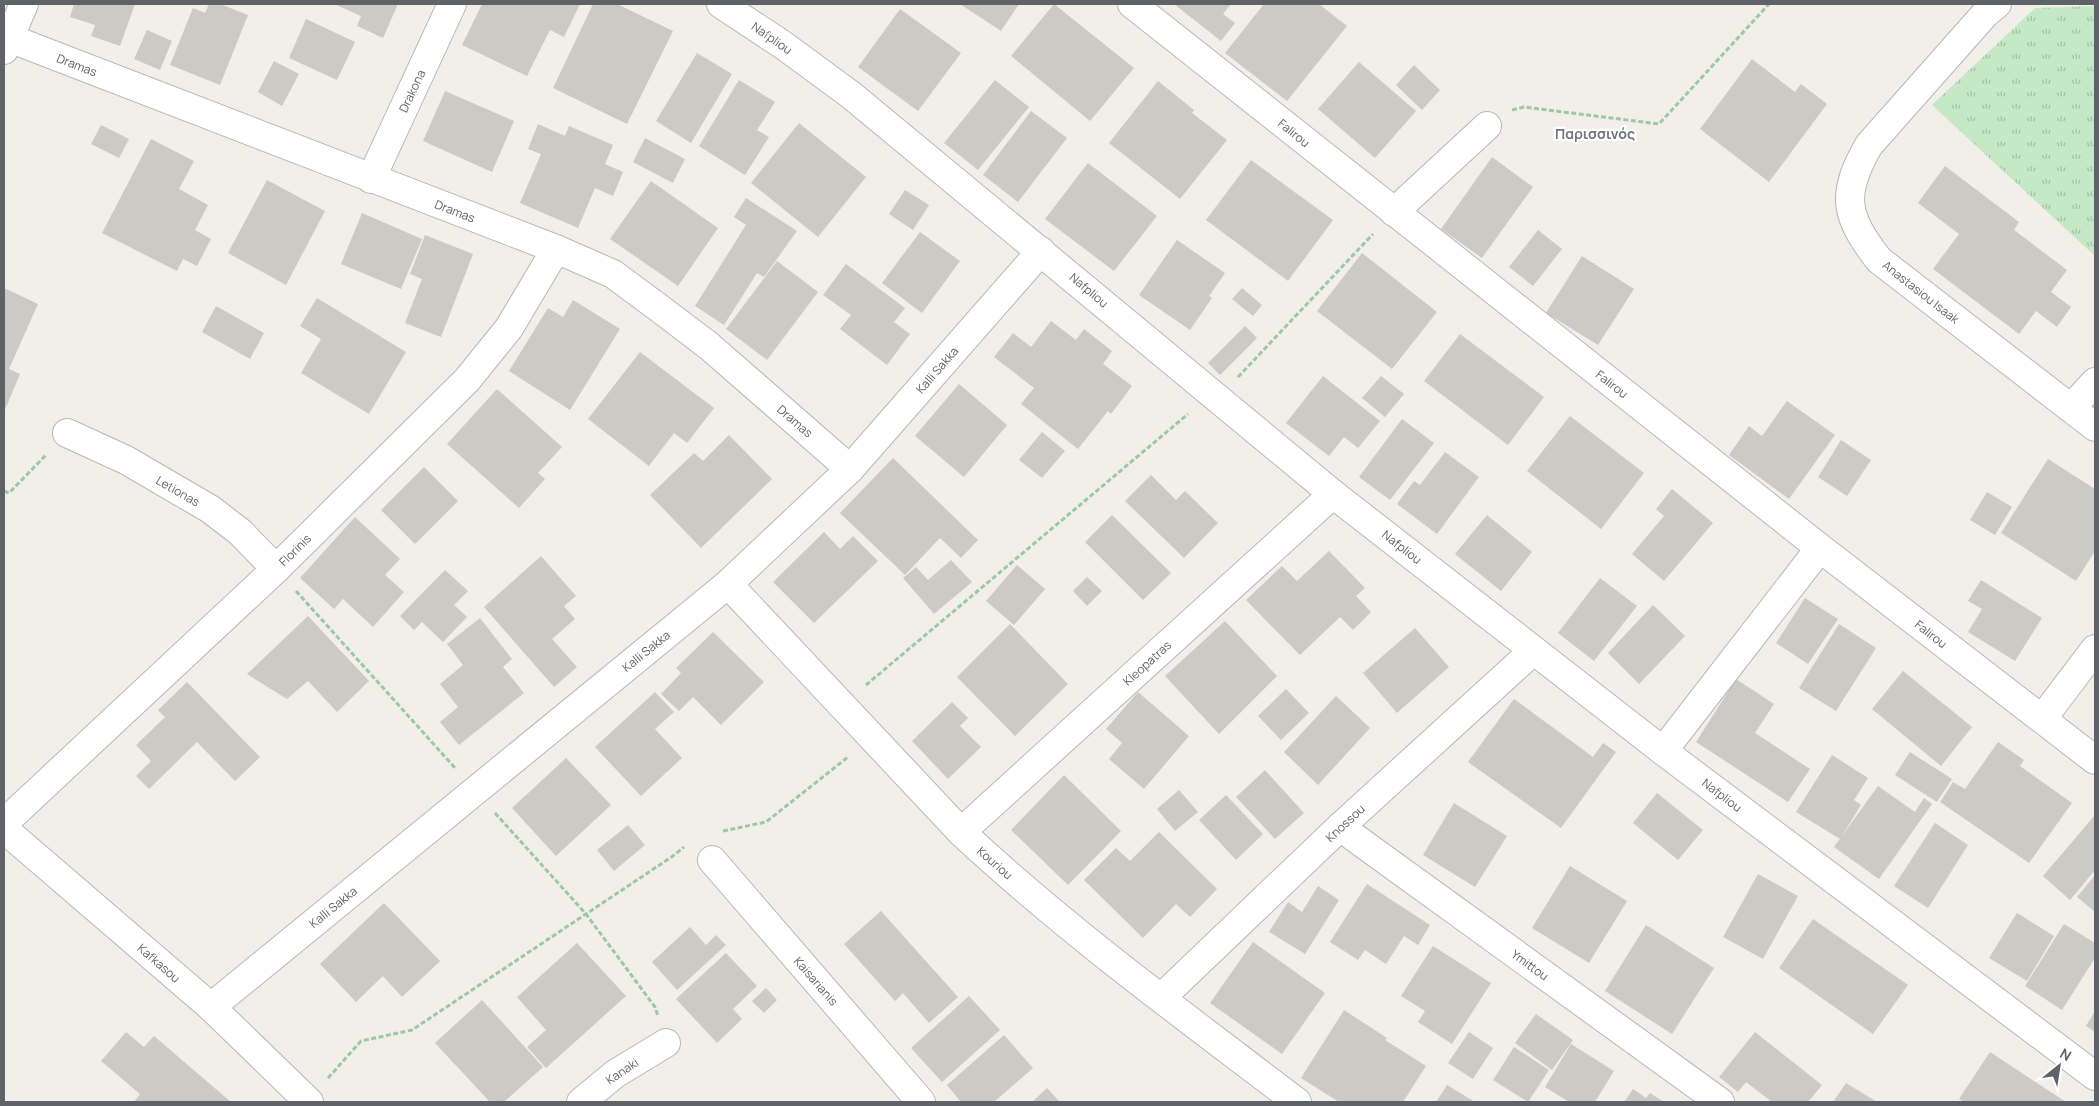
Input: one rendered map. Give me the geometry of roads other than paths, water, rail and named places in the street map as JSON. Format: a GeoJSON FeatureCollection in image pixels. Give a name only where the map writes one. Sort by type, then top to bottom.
{"type":"FeatureCollection","features":[{"type":"Feature","properties":{"kind":"street"},"geometry":{"type":"LineString","coordinates":[[6,44],[24,4]]}},
{"type":"Feature","properties":{"kind":"street","name":"Drakona"},"geometry":{"type":"LineString","coordinates":[[371,178],[452,4]]}},
{"type":"Feature","properties":{"kind":"street","name":"Nafpliou"},"geometry":{"type":"LineString","coordinates":[[721,4],[783,44],[851,95],[1334,494],[1533,651],[2095,1076]]}},
{"type":"Feature","properties":{"kind":"street","name":"Falirou"},"geometry":{"type":"LineString","coordinates":[[1132,4],[1820,548],[2095,760]]}},
{"type":"Feature","properties":{"kind":"street","name":"Anastasiou Isaak"},"geometry":{"type":"LineString","coordinates":[[1997,4],[1985,14],[1869,145],[1857,168],[1854,180],[1850,202],[1852,218],[1860,236],[1879,260],[2095,427]]}},
{"type":"Feature","properties":{"kind":"street","name":"Dramas"},"geometry":{"type":"LineString","coordinates":[[6,44],[371,178],[613,274],[709,346],[850,469]]}},
{"type":"Feature","properties":{"kind":"street"},"geometry":{"type":"LineString","coordinates":[[1394,212],[1487,126]]}},
{"type":"Feature","properties":{"kind":"street","name":"Florinis"},"geometry":{"type":"LineString","coordinates":[[4,823],[276,568],[477,369],[509,328],[556,250]]}},
{"type":"Feature","properties":{"kind":"street","name":"Kalli Sakka"},"geometry":{"type":"LineString","coordinates":[[211,1007],[728,584],[850,469],[1042,251]]}},
{"type":"Feature","properties":{"kind":"street"},"geometry":{"type":"LineString","coordinates":[[2071,408],[2095,382]]}},
{"type":"Feature","properties":{"kind":"street","name":"Letionas"},"geometry":{"type":"LineString","coordinates":[[67,433],[126,460],[210,509],[240,532],[276,568]]}},
{"type":"Feature","properties":{"kind":"street","name":"Kleopatras"},"geometry":{"type":"LineString","coordinates":[[961,832],[1334,494]]}},
{"type":"Feature","properties":{"kind":"street"},"geometry":{"type":"LineString","coordinates":[[1663,751],[1820,548]]}},
{"type":"Feature","properties":{"kind":"street","name":"Kouriou"},"geometry":{"type":"LineString","coordinates":[[728,584],[961,832],[1044,905],[1161,998],[1298,1102]]}},
{"type":"Feature","properties":{"kind":"street"},"geometry":{"type":"LineString","coordinates":[[2042,719],[2095,649]]}},
{"type":"Feature","properties":{"kind":"street","name":"Knossou"},"geometry":{"type":"LineString","coordinates":[[1161,998],[1340,827],[1533,651]]}},
{"type":"Feature","properties":{"kind":"street","name":"Ymittou"},"geometry":{"type":"LineString","coordinates":[[1340,827],[1720,1102]]}},
{"type":"Feature","properties":{"kind":"street","name":"Kafkasou"},"geometry":{"type":"LineString","coordinates":[[4,829],[211,1007],[308,1102]]}},
{"type":"Feature","properties":{"kind":"street","name":"Kaisarianis"},"geometry":{"type":"LineString","coordinates":[[712,860],[921,1102]]}},
{"type":"Feature","properties":{"kind":"street","name":"Kanaki"},"geometry":{"type":"LineString","coordinates":[[580,1102],[615,1074],[666,1043]]}},
{"type":"Feature","properties":{"kind":"district","name":"Παρισσινός"},"geometry":{"type":"Point","coordinates":[1595,133]}}]}
